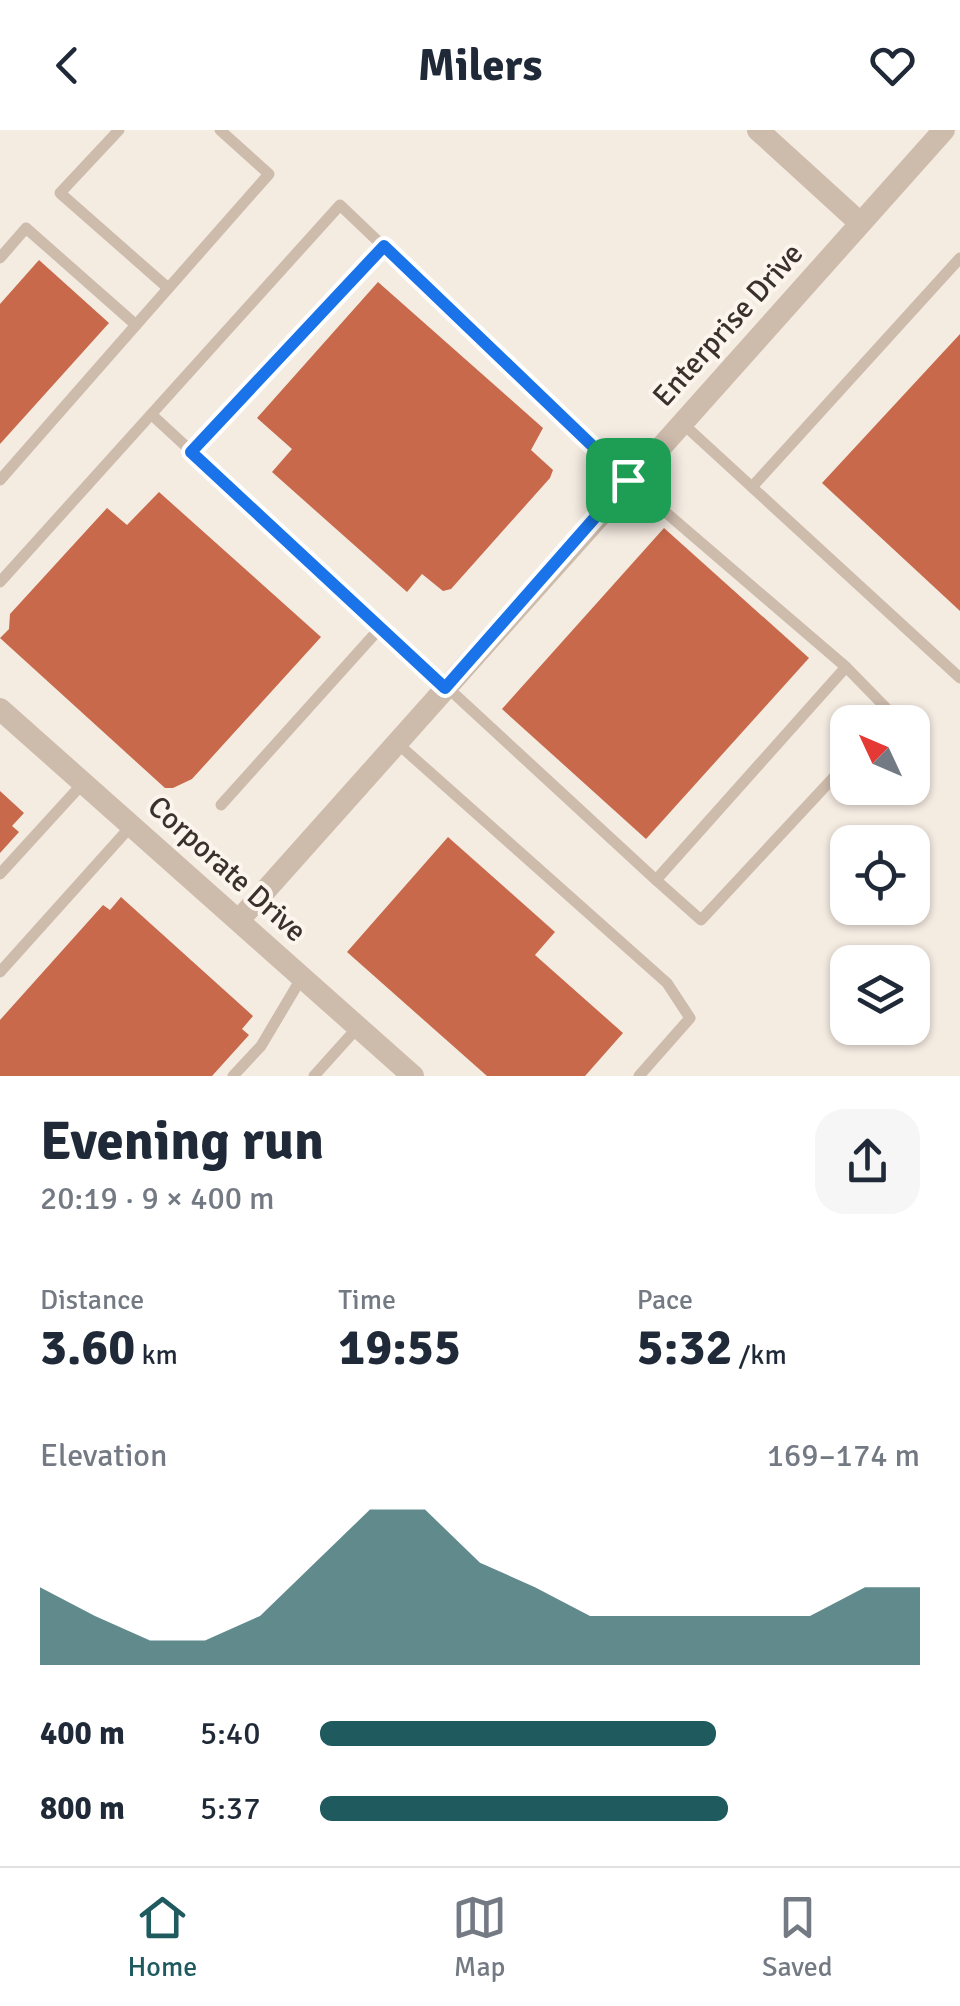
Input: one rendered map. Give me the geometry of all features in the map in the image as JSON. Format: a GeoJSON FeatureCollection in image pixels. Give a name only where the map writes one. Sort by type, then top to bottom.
{"type":"FeatureCollection","features":[{"type":"Feature","properties":{"kind":"street"},"geometry":{"type":"LineString","coordinates":[[758,130],[860,223]]}},
{"type":"Feature","properties":{"kind":"street","name":"Enterprise Drive"},"geometry":{"type":"LineString","coordinates":[[240,920],[628,480],[944,130]]}},
{"type":"Feature","properties":{"kind":"street","name":"Corporate Drive"},"geometry":{"type":"LineString","coordinates":[[0,708],[414,1076]]}},
{"type":"Feature","properties":{"kind":"lane"},"geometry":{"type":"LineString","coordinates":[[119,130],[60,193],[168,288]]}},
{"type":"Feature","properties":{"kind":"lane"},"geometry":{"type":"LineString","coordinates":[[0,480],[268,174],[220,130]]}},
{"type":"Feature","properties":{"kind":"lane"},"geometry":{"type":"LineString","coordinates":[[0,582],[340,205],[628,480],[846,667],[883,705]]}},
{"type":"Feature","properties":{"kind":"lane"},"geometry":{"type":"LineString","coordinates":[[0,258],[26,228],[136,325]]}},
{"type":"Feature","properties":{"kind":"lane"},"geometry":{"type":"LineString","coordinates":[[191,452],[384,246]]}},
{"type":"Feature","properties":{"kind":"lane"},"geometry":{"type":"LineString","coordinates":[[752,487],[960,258]]}},
{"type":"Feature","properties":{"kind":"lane"},"geometry":{"type":"LineString","coordinates":[[152,415],[701,920],[830,781]]}},
{"type":"Feature","properties":{"kind":"lane"},"geometry":{"type":"LineString","coordinates":[[682,422],[960,678]]}},
{"type":"Feature","properties":{"kind":"lane"},"geometry":{"type":"LineString","coordinates":[[221,805],[381,627]]}},
{"type":"Feature","properties":{"kind":"lane"},"geometry":{"type":"LineString","coordinates":[[656,880],[846,667]]}},
{"type":"Feature","properties":{"kind":"lane"},"geometry":{"type":"LineString","coordinates":[[397,743],[667,982],[690,1018],[639,1076]]}},
{"type":"Feature","properties":{"kind":"lane"},"geometry":{"type":"LineString","coordinates":[[0,874],[84,782]]}},
{"type":"Feature","properties":{"kind":"lane"},"geometry":{"type":"LineString","coordinates":[[0,972],[132,825]]}},
{"type":"Feature","properties":{"kind":"lane"},"geometry":{"type":"LineString","coordinates":[[233,1076],[261,1046],[302,976]]}},
{"type":"Feature","properties":{"kind":"lane"},"geometry":{"type":"LineString","coordinates":[[314,1076],[359,1027]]}},
{"type":"Feature","properties":{"kind":"building"},"geometry":{"type":"Polygon","coordinates":[[[39,260],[109,323],[0,444],[0,304],[39,260]]]}},
{"type":"Feature","properties":{"kind":"building"},"geometry":{"type":"Polygon","coordinates":[[[378,282],[543,428],[531,450],[553,470],[451,589],[443,591],[422,574],[407,592],[272,472],[292,449],[257,418],[378,282]]]}},
{"type":"Feature","properties":{"kind":"building"},"geometry":{"type":"Polygon","coordinates":[[[960,334],[960,611],[822,483],[960,334]]]}},
{"type":"Feature","properties":{"kind":"building"},"geometry":{"type":"Polygon","coordinates":[[[159,492],[321,637],[192,779],[173,788],[165,788],[0,638],[9,629],[10,614],[107,508],[127,525],[159,492]]]}},
{"type":"Feature","properties":{"kind":"building"},"geometry":{"type":"Polygon","coordinates":[[[664,528],[809,658],[646,839],[502,709],[664,528]]]}},
{"type":"Feature","properties":{"kind":"building"},"geometry":{"type":"Polygon","coordinates":[[[0,791],[24,813],[12,826],[19,832],[0,853],[0,791]]]}},
{"type":"Feature","properties":{"kind":"building"},"geometry":{"type":"Polygon","coordinates":[[[448,837],[555,932],[535,955],[623,1033],[585,1076],[487,1076],[347,952],[448,837]]]}},
{"type":"Feature","properties":{"kind":"building"},"geometry":{"type":"Polygon","coordinates":[[[121,897],[253,1016],[242,1029],[249,1035],[212,1076],[0,1076],[0,1020],[103,905],[110,910],[121,897]]]}},
{"type":"Feature","properties":{"kind":"route"},"geometry":{"type":"LineString","coordinates":[[384,246],[628,480],[445,688],[191,452],[384,246]]}}]}
